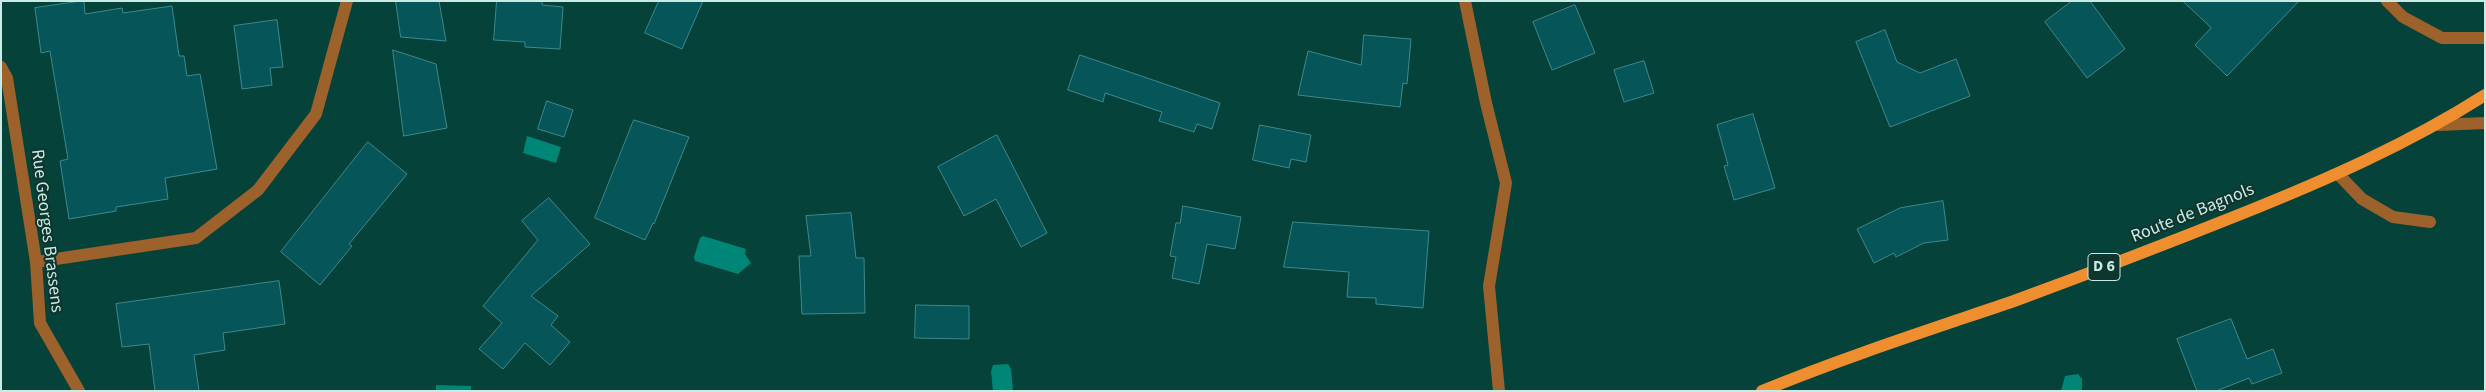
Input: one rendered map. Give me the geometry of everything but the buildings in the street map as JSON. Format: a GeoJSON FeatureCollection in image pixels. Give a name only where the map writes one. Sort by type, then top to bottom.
{"type":"FeatureCollection","features":[{"type":"Feature","properties":{"kind":"main road","name":"Route de Bagnols"},"geometry":{"type":"LineString","coordinates":[[1762,391],[1864,351],[2014,300],[2165,244],[2338,174],[2439,125],[2485,95]]}},
{"type":"Feature","properties":{"kind":"street"},"geometry":{"type":"LineString","coordinates":[[36,262],[196,238],[258,190],[316,114],[347,1]]}},
{"type":"Feature","properties":{"kind":"street"},"geometry":{"type":"LineString","coordinates":[[1465,1],[1486,103],[1506,183],[1489,286],[1499,391]]}},
{"type":"Feature","properties":{"kind":"street"},"geometry":{"type":"LineString","coordinates":[[2387,1],[2403,17],[2442,38],[2485,38]]}},
{"type":"Feature","properties":{"kind":"street","name":"Rue Georges Brassens"},"geometry":{"type":"LineString","coordinates":[[1,67],[7,78],[36,262],[40,323],[79,391]]}},
{"type":"Feature","properties":{"kind":"street"},"geometry":{"type":"LineString","coordinates":[[2439,125],[2485,122]]}},
{"type":"Feature","properties":{"kind":"street"},"geometry":{"type":"LineString","coordinates":[[2338,174],[2362,199],[2393,217],[2430,222]]}},
{"type":"Feature","properties":{"kind":"shaded area"},"geometry":{"type":"Polygon","coordinates":[[[527,136],[561,147],[556,163],[523,153],[527,136]]]}},
{"type":"Feature","properties":{"kind":"shaded area"},"geometry":{"type":"Polygon","coordinates":[[[703,236],[746,249],[745,254],[751,263],[738,274],[695,261],[694,257],[700,238],[703,236]]]}},
{"type":"Feature","properties":{"kind":"shaded area"},"geometry":{"type":"Polygon","coordinates":[[[1008,364],[1011,369],[1013,391],[993,391],[991,371],[993,365],[1008,364]]]}},
{"type":"Feature","properties":{"kind":"shaded area"},"geometry":{"type":"Polygon","coordinates":[[[2078,374],[2082,379],[2082,391],[2061,391],[2065,376],[2078,374]]]}},
{"type":"Feature","properties":{"kind":"shaded area"},"geometry":{"type":"Polygon","coordinates":[[[436,385],[471,386],[471,391],[436,391],[436,385]]]}}]}
